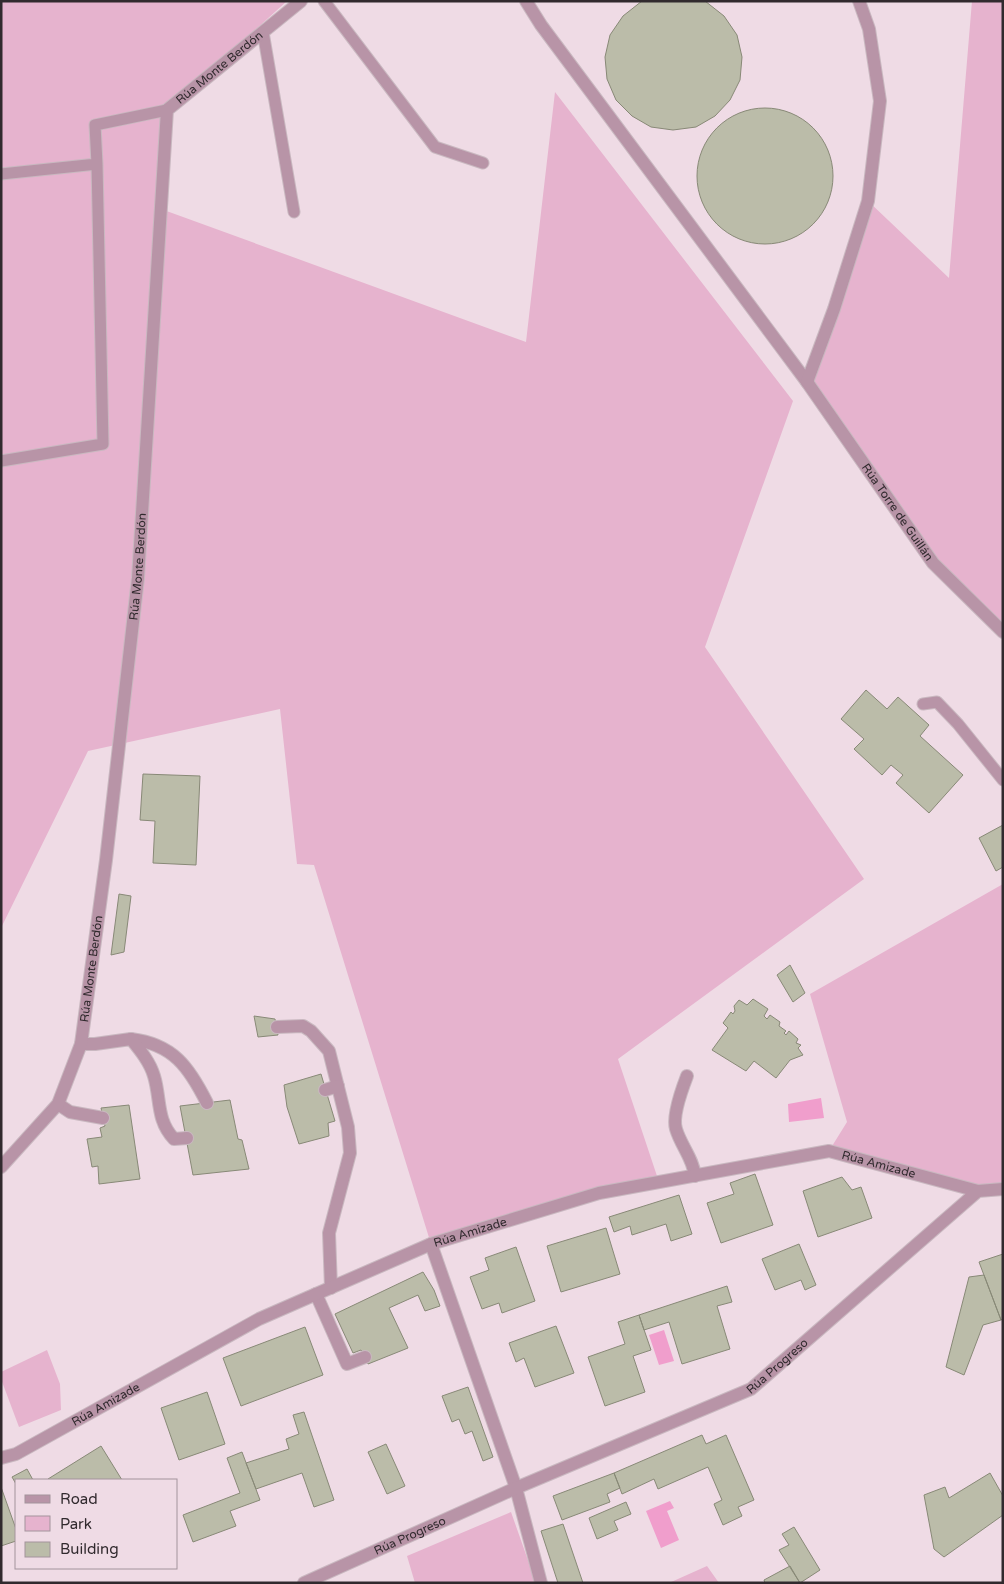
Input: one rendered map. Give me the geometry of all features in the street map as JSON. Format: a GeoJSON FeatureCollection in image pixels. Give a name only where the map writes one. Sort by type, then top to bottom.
{"type":"FeatureCollection","features":[{"type":"Feature","properties":{"kind":"street","name":"Rúa Monte Berdón"},"geometry":{"type":"LineString","coordinates":[[1,1167],[58,1104],[81,1044],[106,860],[138,578],[166,110],[301,1]]}},
{"type":"Feature","properties":{"kind":"street","name":"Rúa Torre de Guillán"},"geometry":{"type":"LineString","coordinates":[[526,1],[541,25],[807,382],[933,563],[1003,632]]}},
{"type":"Feature","properties":{"kind":"street"},"geometry":{"type":"LineString","coordinates":[[807,382],[834,309],[868,201],[880,101],[870,29],[859,1]]}},
{"type":"Feature","properties":{"kind":"street"},"geometry":{"type":"LineString","coordinates":[[276,1027],[303,1026],[311,1031],[329,1051],[348,1127],[350,1153],[329,1234],[330,1288]]}},
{"type":"Feature","properties":{"kind":"street"},"geometry":{"type":"LineString","coordinates":[[81,1044],[131,1039],[151,1041],[177,1057],[195,1080],[207,1103]]}},
{"type":"Feature","properties":{"kind":"street"},"geometry":{"type":"LineString","coordinates":[[131,1039],[142,1052],[154,1075],[160,1117],[167,1131],[174,1139],[187,1138]]}},
{"type":"Feature","properties":{"kind":"street"},"geometry":{"type":"LineString","coordinates":[[687,1076],[679,1098],[676,1128],[694,1162],[695,1176]]}},
{"type":"Feature","properties":{"kind":"street"},"geometry":{"type":"LineString","coordinates":[[325,1090],[338,1086]]}},
{"type":"Feature","properties":{"kind":"street"},"geometry":{"type":"LineString","coordinates":[[58,1104],[70,1112],[103,1118]]}},
{"type":"Feature","properties":{"kind":"street","name":"Rúa Amizade"},"geometry":{"type":"LineString","coordinates":[[1,1458],[16,1454],[259,1319],[431,1244],[599,1193],[829,1151],[978,1191]]}},
{"type":"Feature","properties":{"kind":"street"},"geometry":{"type":"LineString","coordinates":[[978,1191],[1003,1189]]}},
{"type":"Feature","properties":{"kind":"street","name":"Rúa Progreso"},"geometry":{"type":"LineString","coordinates":[[304,1583],[516,1488],[751,1389],[978,1191]]}},
{"type":"Feature","properties":{"kind":"street"},"geometry":{"type":"LineString","coordinates":[[431,1244],[516,1488],[540,1583]]}},
{"type":"Feature","properties":{"kind":"street"},"geometry":{"type":"LineString","coordinates":[[316,1294],[347,1364],[365,1357]]}},
{"type":"Feature","properties":{"kind":"lane"},"geometry":{"type":"LineString","coordinates":[[324,1],[436,147],[483,163]]}},
{"type":"Feature","properties":{"kind":"lane"},"geometry":{"type":"LineString","coordinates":[[263,32],[294,212]]}},
{"type":"Feature","properties":{"kind":"lane"},"geometry":{"type":"LineString","coordinates":[[1,461],[103,444],[95,125],[166,110]]}},
{"type":"Feature","properties":{"kind":"lane"},"geometry":{"type":"LineString","coordinates":[[1,174],[97,164]]}},
{"type":"Feature","properties":{"kind":"lane"},"geometry":{"type":"LineString","coordinates":[[923,704],[937,702],[958,724],[1003,780]]}},
{"type":"Feature","properties":{"kind":"green space"},"geometry":{"type":"Polygon","coordinates":[[[1,1],[287,1],[167,110],[161,209],[526,342],[555,92],[793,401],[705,647],[864,879],[618,1059],[659,1182],[431,1244],[314,865],[297,864],[280,709],[88,751],[1,928],[1,1]]]}},
{"type":"Feature","properties":{"kind":"green space"},"geometry":{"type":"Polygon","coordinates":[[[972,1],[1003,1],[1003,636],[933,563],[807,382],[868,201],[949,278],[972,1]]]}},
{"type":"Feature","properties":{"kind":"green space"},"geometry":{"type":"Polygon","coordinates":[[[1003,884],[1003,1189],[978,1191],[829,1151],[847,1122],[810,994],[1003,884]]]}},
{"type":"Feature","properties":{"kind":"green space"},"geometry":{"type":"Polygon","coordinates":[[[47,1350],[60,1384],[61,1410],[19,1427],[1,1379],[1,1372],[47,1350]]]}},
{"type":"Feature","properties":{"kind":"green space"},"geometry":{"type":"Polygon","coordinates":[[[511,1512],[536,1583],[415,1583],[407,1556],[511,1512]]]}},
{"type":"Feature","properties":{"kind":"green space"},"geometry":{"type":"Polygon","coordinates":[[[707,1566],[719,1583],[669,1583],[707,1566]]]}},
{"type":"Feature","properties":{"kind":"shaded area"},"geometry":{"type":"Polygon","coordinates":[[[821,1098],[824,1118],[789,1122],[788,1104],[821,1098]]]}},
{"type":"Feature","properties":{"kind":"shaded area"},"geometry":{"type":"Polygon","coordinates":[[[664,1330],[674,1361],[659,1365],[649,1335],[664,1330]]]}},
{"type":"Feature","properties":{"kind":"shaded area"},"geometry":{"type":"Polygon","coordinates":[[[670,1501],[674,1508],[667,1511],[679,1540],[661,1548],[646,1511],[670,1501]]]}},
{"type":"Feature","properties":{"kind":"building"},"geometry":{"type":"Polygon","coordinates":[[[642,1],[705,1],[724,16],[737,35],[742,57],[740,80],[730,100],[715,116],[696,127],[673,130],[651,127],[632,116],[616,100],[607,79],[605,57],[610,35],[623,16],[642,1]]]}},
{"type":"Feature","properties":{"kind":"building"},"geometry":{"type":"Polygon","coordinates":[[[765,108],[791,113],[803,119],[813,128],[822,138],[828,150],[833,176],[828,202],[822,214],[813,224],[803,233],[791,239],[765,244],[739,239],[727,233],[717,224],[708,214],[702,202],[697,176],[702,150],[708,138],[717,128],[727,119],[739,113],[765,108]]]}},
{"type":"Feature","properties":{"kind":"building"},"geometry":{"type":"Polygon","coordinates":[[[866,690],[887,709],[898,697],[929,725],[920,736],[963,775],[929,813],[896,783],[903,775],[891,765],[882,775],[854,749],[864,739],[841,719],[866,690]]]}},
{"type":"Feature","properties":{"kind":"building"},"geometry":{"type":"Polygon","coordinates":[[[143,774],[200,776],[196,865],[153,863],[155,821],[140,820],[143,774]]]}},
{"type":"Feature","properties":{"kind":"building"},"geometry":{"type":"Polygon","coordinates":[[[1003,825],[1003,867],[996,871],[979,838],[1003,825]]]}},
{"type":"Feature","properties":{"kind":"building"},"geometry":{"type":"Polygon","coordinates":[[[119,894],[131,896],[124,952],[111,955],[119,894]]]}},
{"type":"Feature","properties":{"kind":"building"},"geometry":{"type":"Polygon","coordinates":[[[790,965],[805,993],[793,1002],[777,975],[790,965]]]}},
{"type":"Feature","properties":{"kind":"building"},"geometry":{"type":"Polygon","coordinates":[[[753,999],[768,1009],[764,1016],[767,1019],[770,1015],[780,1022],[779,1026],[786,1031],[784,1033],[786,1035],[789,1031],[798,1039],[796,1043],[801,1045],[798,1048],[803,1055],[790,1060],[776,1078],[754,1061],[746,1071],[712,1050],[728,1028],[723,1023],[731,1012],[733,1014],[735,1011],[734,1006],[739,1000],[747,1005],[753,999]]]}},
{"type":"Feature","properties":{"kind":"building"},"geometry":{"type":"Polygon","coordinates":[[[254,1016],[275,1019],[278,1035],[258,1037],[254,1016]]]}},
{"type":"Feature","properties":{"kind":"building"},"geometry":{"type":"Polygon","coordinates":[[[321,1074],[335,1121],[328,1123],[329,1136],[299,1144],[287,1107],[284,1085],[321,1074]]]}},
{"type":"Feature","properties":{"kind":"building"},"geometry":{"type":"Polygon","coordinates":[[[230,1100],[238,1139],[242,1140],[249,1169],[193,1175],[180,1106],[230,1100]]]}},
{"type":"Feature","properties":{"kind":"building"},"geometry":{"type":"Polygon","coordinates":[[[129,1105],[140,1179],[99,1184],[98,1166],[92,1167],[87,1139],[102,1137],[100,1128],[105,1126],[101,1108],[129,1105]]]}},
{"type":"Feature","properties":{"kind":"building"},"geometry":{"type":"Polygon","coordinates":[[[755,1174],[773,1225],[721,1243],[707,1203],[734,1194],[730,1183],[755,1174]]]}},
{"type":"Feature","properties":{"kind":"building"},"geometry":{"type":"Polygon","coordinates":[[[842,1177],[852,1190],[861,1187],[872,1218],[818,1237],[803,1191],[842,1177]]]}},
{"type":"Feature","properties":{"kind":"building"},"geometry":{"type":"Polygon","coordinates":[[[679,1195],[692,1234],[671,1241],[666,1224],[632,1235],[630,1226],[614,1232],[609,1217],[679,1195]]]}},
{"type":"Feature","properties":{"kind":"building"},"geometry":{"type":"Polygon","coordinates":[[[606,1228],[620,1274],[561,1292],[547,1246],[606,1228]]]}},
{"type":"Feature","properties":{"kind":"building"},"geometry":{"type":"Polygon","coordinates":[[[799,1244],[816,1285],[805,1290],[801,1280],[775,1290],[762,1259],[799,1244]]]}},
{"type":"Feature","properties":{"kind":"building"},"geometry":{"type":"Polygon","coordinates":[[[516,1247],[535,1301],[502,1313],[499,1303],[482,1309],[470,1277],[489,1270],[485,1258],[516,1247]]]}},
{"type":"Feature","properties":{"kind":"building"},"geometry":{"type":"Polygon","coordinates":[[[1003,1254],[1003,1319],[1001,1320],[979,1262],[1003,1254]]]}},
{"type":"Feature","properties":{"kind":"building"},"geometry":{"type":"Polygon","coordinates":[[[423,1272],[434,1290],[440,1306],[425,1311],[418,1295],[389,1308],[408,1348],[368,1364],[361,1350],[353,1353],[335,1314],[423,1272]]]}},
{"type":"Feature","properties":{"kind":"building"},"geometry":{"type":"Polygon","coordinates":[[[984,1275],[1001,1320],[983,1325],[964,1375],[946,1367],[969,1277],[984,1275]]]}},
{"type":"Feature","properties":{"kind":"building"},"geometry":{"type":"Polygon","coordinates":[[[727,1286],[732,1302],[717,1306],[730,1349],[682,1364],[669,1322],[644,1330],[639,1315],[727,1286]]]}},
{"type":"Feature","properties":{"kind":"building"},"geometry":{"type":"Polygon","coordinates":[[[639,1315],[651,1350],[633,1356],[645,1392],[605,1406],[588,1357],[625,1344],[618,1322],[639,1315]]]}},
{"type":"Feature","properties":{"kind":"building"},"geometry":{"type":"Polygon","coordinates":[[[556,1326],[574,1373],[535,1387],[524,1358],[516,1362],[509,1343],[556,1326]]]}},
{"type":"Feature","properties":{"kind":"building"},"geometry":{"type":"Polygon","coordinates":[[[305,1327],[323,1375],[241,1406],[223,1358],[305,1327]]]}},
{"type":"Feature","properties":{"kind":"building"},"geometry":{"type":"Polygon","coordinates":[[[468,1387],[493,1457],[483,1461],[472,1431],[465,1434],[459,1419],[452,1422],[442,1396],[468,1387]]]}},
{"type":"Feature","properties":{"kind":"building"},"geometry":{"type":"Polygon","coordinates":[[[207,1392],[225,1444],[179,1460],[161,1408],[207,1392]]]}},
{"type":"Feature","properties":{"kind":"building"},"geometry":{"type":"Polygon","coordinates":[[[304,1412],[334,1500],[314,1507],[302,1473],[256,1489],[246,1463],[289,1449],[286,1439],[299,1434],[293,1415],[304,1412]]]}},
{"type":"Feature","properties":{"kind":"building"},"geometry":{"type":"Polygon","coordinates":[[[702,1435],[706,1444],[726,1435],[754,1500],[738,1507],[742,1516],[723,1525],[714,1504],[722,1500],[708,1467],[658,1489],[654,1479],[622,1494],[614,1473],[702,1435]]]}},
{"type":"Feature","properties":{"kind":"building"},"geometry":{"type":"Polygon","coordinates":[[[386,1444],[405,1486],[387,1494],[368,1452],[386,1444]]]}},
{"type":"Feature","properties":{"kind":"building"},"geometry":{"type":"Polygon","coordinates":[[[101,1446],[121,1479],[48,1479],[101,1446]]]}},
{"type":"Feature","properties":{"kind":"building"},"geometry":{"type":"Polygon","coordinates":[[[242,1452],[260,1500],[230,1511],[236,1526],[193,1542],[183,1515],[240,1493],[227,1458],[242,1452]]]}},
{"type":"Feature","properties":{"kind":"building"},"geometry":{"type":"Polygon","coordinates":[[[27,1469],[32,1479],[15,1479],[15,1482],[12,1477],[27,1469]]]}},
{"type":"Feature","properties":{"kind":"building"},"geometry":{"type":"Polygon","coordinates":[[[614,1473],[620,1488],[607,1494],[610,1502],[562,1520],[553,1496],[614,1473]]]}},
{"type":"Feature","properties":{"kind":"building"},"geometry":{"type":"Polygon","coordinates":[[[990,1473],[1003,1496],[1003,1515],[944,1557],[934,1549],[924,1495],[945,1487],[949,1498],[990,1473]]]}},
{"type":"Feature","properties":{"kind":"building"},"geometry":{"type":"Polygon","coordinates":[[[1,1487],[15,1526],[15,1541],[1,1546],[1,1487]]]}},
{"type":"Feature","properties":{"kind":"building"},"geometry":{"type":"Polygon","coordinates":[[[626,1502],[631,1514],[614,1521],[618,1530],[597,1539],[589,1518],[626,1502]]]}},
{"type":"Feature","properties":{"kind":"building"},"geometry":{"type":"Polygon","coordinates":[[[563,1524],[583,1583],[558,1583],[541,1531],[563,1524]]]}},
{"type":"Feature","properties":{"kind":"building"},"geometry":{"type":"Polygon","coordinates":[[[794,1527],[820,1570],[800,1583],[779,1550],[789,1545],[782,1534],[794,1527]]]}},
{"type":"Feature","properties":{"kind":"building"},"geometry":{"type":"Polygon","coordinates":[[[790,1566],[800,1583],[765,1583],[764,1580],[790,1566]]]}}]}
